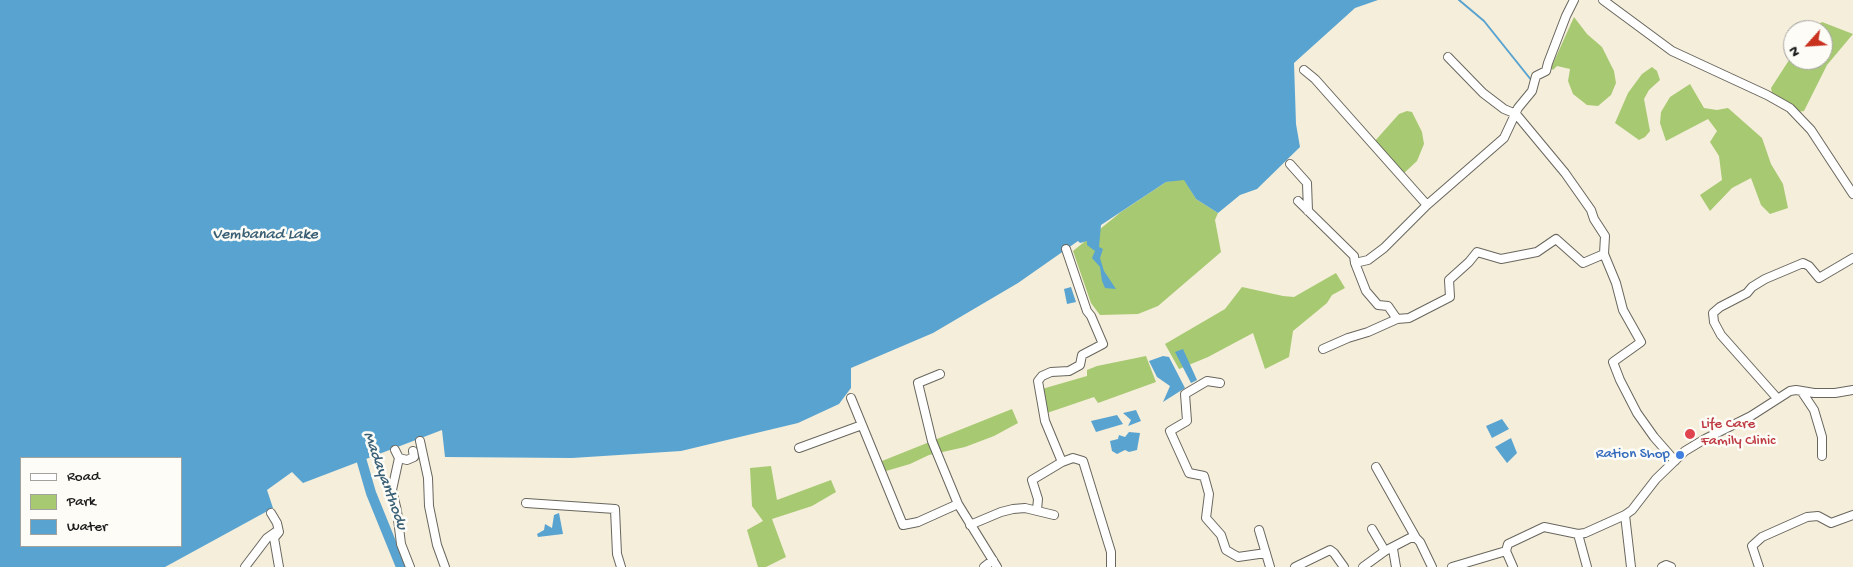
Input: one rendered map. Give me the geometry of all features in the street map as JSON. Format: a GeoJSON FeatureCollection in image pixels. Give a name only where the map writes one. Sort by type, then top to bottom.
{"type":"FeatureCollection","features":[{"type":"Feature","properties":{"kind":"street"},"geometry":{"type":"LineString","coordinates":[[1354,263],[1368,260],[1384,248],[1427,205],[1504,138],[1516,114],[1532,91],[1536,76],[1546,71],[1566,16],[1574,0]]}},
{"type":"Feature","properties":{"kind":"street"},"geometry":{"type":"LineString","coordinates":[[1603,0],[1677,53],[1767,95],[1790,108],[1807,124],[1853,194]]}},
{"type":"Feature","properties":{"kind":"street"},"geometry":{"type":"LineString","coordinates":[[1448,57],[1482,92],[1504,109],[1516,114],[1566,173],[1591,210],[1604,236],[1604,254],[1616,283],[1623,310],[1641,342],[1613,362],[1637,413],[1654,437],[1675,461]]}},
{"type":"Feature","properties":{"kind":"street"},"geometry":{"type":"LineString","coordinates":[[1304,70],[1328,93],[1427,205]]}},
{"type":"Feature","properties":{"kind":"street"},"geometry":{"type":"LineString","coordinates":[[1290,164],[1307,183],[1308,211]]}},
{"type":"Feature","properties":{"kind":"street"},"geometry":{"type":"LineString","coordinates":[[1298,201],[1354,256],[1354,263],[1366,291],[1378,305],[1388,306],[1397,319]]}},
{"type":"Feature","properties":{"kind":"street"},"geometry":{"type":"LineString","coordinates":[[1323,349],[1397,319],[1409,318],[1450,297],[1449,280],[1477,252],[1501,260],[1537,252],[1556,239],[1583,262],[1604,254]]}},
{"type":"Feature","properties":{"kind":"street"},"geometry":{"type":"LineString","coordinates":[[1062,462],[1046,421],[1038,380],[1050,372],[1069,371],[1080,365],[1082,354],[1103,344],[1087,311],[1066,249]]}},
{"type":"Feature","properties":{"kind":"street"},"geometry":{"type":"LineString","coordinates":[[1777,398],[1721,335],[1714,322],[1713,313],[1720,307],[1747,293],[1752,287],[1765,279],[1803,263],[1809,266],[1819,278],[1853,258]]}},
{"type":"Feature","properties":{"kind":"street"},"geometry":{"type":"LineString","coordinates":[[940,374],[918,383],[932,441],[958,504],[995,564],[984,567]]}},
{"type":"Feature","properties":{"kind":"street"},"geometry":{"type":"LineString","coordinates":[[1220,383],[1206,382],[1185,394],[1186,421],[1170,432],[1189,473],[1204,476],[1209,494],[1206,518],[1222,535],[1226,550],[1238,557],[1266,553]]}},
{"type":"Feature","properties":{"kind":"street"},"geometry":{"type":"LineString","coordinates":[[1513,567],[1506,551],[1508,544],[1544,527],[1578,534],[1585,533],[1625,515],[1632,510],[1656,479],[1686,451],[1705,439],[1751,416],[1777,398],[1796,390],[1802,392],[1835,393],[1853,390]]}},
{"type":"Feature","properties":{"kind":"street"},"geometry":{"type":"LineString","coordinates":[[1802,392],[1814,410],[1822,437],[1822,456]]}},
{"type":"Feature","properties":{"kind":"street"},"geometry":{"type":"LineString","coordinates":[[851,398],[902,525],[918,522],[958,504]]}},
{"type":"Feature","properties":{"kind":"street"},"geometry":{"type":"LineString","coordinates":[[799,448],[862,425]]}},
{"type":"Feature","properties":{"kind":"street"},"geometry":{"type":"LineString","coordinates":[[420,441],[428,478],[429,506],[435,536],[445,567]]}},
{"type":"Feature","properties":{"kind":"street"},"geometry":{"type":"LineString","coordinates":[[410,567],[400,544],[397,510],[392,490],[397,454],[407,460],[414,457],[413,451]]}},
{"type":"Feature","properties":{"kind":"street"},"geometry":{"type":"LineString","coordinates":[[1037,510],[1038,499],[1032,480],[1062,462],[1073,458],[1083,461],[1111,552],[1111,567]]}},
{"type":"Feature","properties":{"kind":"street"},"geometry":{"type":"LineString","coordinates":[[1376,467],[1420,542],[1432,567]]}},
{"type":"Feature","properties":{"kind":"street"},"geometry":{"type":"LineString","coordinates":[[526,503],[615,509],[617,554],[621,567]]}},
{"type":"Feature","properties":{"kind":"street"},"geometry":{"type":"LineString","coordinates":[[970,525],[1013,509],[1025,508],[1054,515]]}},
{"type":"Feature","properties":{"kind":"street"},"geometry":{"type":"LineString","coordinates":[[271,513],[279,530],[274,538],[279,567]]}},
{"type":"Feature","properties":{"kind":"street"},"geometry":{"type":"LineString","coordinates":[[1625,515],[1631,567]]}},
{"type":"Feature","properties":{"kind":"street"},"geometry":{"type":"LineString","coordinates":[[1759,567],[1752,546],[1762,537],[1808,518],[1818,516],[1831,522],[1853,515]]}},
{"type":"Feature","properties":{"kind":"street"},"geometry":{"type":"LineString","coordinates":[[1372,529],[1389,550],[1396,567]]}},
{"type":"Feature","properties":{"kind":"street"},"geometry":{"type":"LineString","coordinates":[[246,567],[266,538],[279,530]]}},
{"type":"Feature","properties":{"kind":"street"},"geometry":{"type":"LineString","coordinates":[[1259,530],[1270,567]]}},
{"type":"Feature","properties":{"kind":"street"},"geometry":{"type":"LineString","coordinates":[[1578,534],[1587,567]]}},
{"type":"Feature","properties":{"kind":"street"},"geometry":{"type":"LineString","coordinates":[[1363,567],[1410,538],[1416,538]]}},
{"type":"Feature","properties":{"kind":"street"},"geometry":{"type":"LineString","coordinates":[[1295,567],[1330,550],[1334,552],[1344,567]]}},
{"type":"Feature","properties":{"kind":"street"},"geometry":{"type":"LineString","coordinates":[[1452,567],[1506,551]]}},
{"type":"Feature","properties":{"kind":"street"},"geometry":{"type":"LineString","coordinates":[[1662,567],[1666,565],[1671,567]]}},
{"type":"Feature","properties":{"kind":"green space"},"geometry":{"type":"Polygon","coordinates":[[[1574,17],[1587,34],[1602,47],[1614,71],[1616,83],[1611,95],[1598,106],[1587,105],[1573,94],[1568,81],[1570,69],[1557,66],[1553,70],[1551,68],[1574,17]]]}},
{"type":"Feature","properties":{"kind":"green space"},"geometry":{"type":"Polygon","coordinates":[[[1833,26],[1853,34],[1833,58],[1833,26]]]}},
{"type":"Feature","properties":{"kind":"green space"},"geometry":{"type":"Polygon","coordinates":[[[1652,67],[1657,71],[1660,80],[1649,90],[1644,99],[1650,131],[1639,140],[1615,123],[1628,93],[1642,74],[1652,67]]]}},
{"type":"Feature","properties":{"kind":"green space"},"geometry":{"type":"Polygon","coordinates":[[[1783,69],[1824,70],[1804,111],[1798,112],[1772,93],[1771,88],[1783,69]]]}},
{"type":"Feature","properties":{"kind":"green space"},"geometry":{"type":"Polygon","coordinates":[[[1690,84],[1704,108],[1717,110],[1728,108],[1762,138],[1771,164],[1783,184],[1788,208],[1770,214],[1761,205],[1751,178],[1732,188],[1710,211],[1700,195],[1722,180],[1719,156],[1710,142],[1717,131],[1708,119],[1666,141],[1660,123],[1661,112],[1670,97],[1690,84]]]}},
{"type":"Feature","properties":{"kind":"green space"},"geometry":{"type":"Polygon","coordinates":[[[1407,111],[1412,112],[1422,132],[1424,144],[1417,161],[1402,175],[1374,142],[1399,114],[1407,111]]]}},
{"type":"Feature","properties":{"kind":"green space"},"geometry":{"type":"Polygon","coordinates":[[[1184,179],[1196,199],[1218,213],[1215,220],[1221,252],[1158,306],[1138,314],[1100,315],[1091,303],[1073,251],[1121,212],[1166,182],[1184,179]]]}},
{"type":"Feature","properties":{"kind":"green space"},"geometry":{"type":"Polygon","coordinates":[[[1336,273],[1345,288],[1332,295],[1327,303],[1293,331],[1289,357],[1265,369],[1253,333],[1208,357],[1179,369],[1165,344],[1225,309],[1242,287],[1294,297],[1336,273]]]}},
{"type":"Feature","properties":{"kind":"green space"},"geometry":{"type":"Polygon","coordinates":[[[1146,356],[1156,382],[1098,403],[1094,397],[1047,413],[1042,389],[1087,376],[1087,370],[1097,366],[1146,356]]]}},
{"type":"Feature","properties":{"kind":"green space"},"geometry":{"type":"Polygon","coordinates":[[[1012,409],[1018,423],[994,436],[965,447],[929,455],[910,464],[886,471],[882,461],[1012,409]]]}},
{"type":"Feature","properties":{"kind":"green space"},"geometry":{"type":"Polygon","coordinates":[[[771,466],[777,500],[831,480],[836,492],[812,506],[772,519],[786,557],[766,567],[758,567],[747,530],[763,521],[752,506],[750,468],[771,466]]]}},
{"type":"Feature","properties":{"kind":"water","name":"Vembanad Lake"},"geometry":{"type":"Polygon","coordinates":[[[0,0],[1378,0],[1355,8],[1294,63],[1296,124],[1300,147],[1257,189],[1240,195],[1218,213],[1196,199],[1184,180],[1166,182],[1101,225],[1099,247],[1103,249],[1100,258],[1104,271],[1116,289],[1105,288],[1100,267],[1092,258],[1095,251],[1087,245],[1087,241],[1080,243],[1078,241],[1018,283],[933,333],[851,368],[851,388],[839,404],[798,423],[681,451],[572,458],[445,457],[442,430],[303,483],[292,472],[267,490],[273,508],[165,567],[0,567],[0,0]]]}},
{"type":"Feature","properties":{"kind":"water"},"geometry":{"type":"Polygon","coordinates":[[[1071,287],[1076,302],[1067,304],[1064,289],[1071,287]]]}},
{"type":"Feature","properties":{"kind":"water"},"geometry":{"type":"Polygon","coordinates":[[[1183,349],[1197,380],[1191,383],[1175,352],[1183,349]]]}},
{"type":"Feature","properties":{"kind":"water"},"geometry":{"type":"Polygon","coordinates":[[[1163,356],[1169,357],[1185,388],[1163,402],[1170,386],[1157,377],[1149,361],[1163,356]]]}},
{"type":"Feature","properties":{"kind":"water"},"geometry":{"type":"Polygon","coordinates":[[[1136,410],[1141,421],[1128,426],[1131,420],[1123,413],[1136,410]]]}},
{"type":"Feature","properties":{"kind":"water"},"geometry":{"type":"Polygon","coordinates":[[[1117,415],[1123,424],[1096,432],[1091,421],[1117,415]]]}},
{"type":"Feature","properties":{"kind":"water"},"geometry":{"type":"Polygon","coordinates":[[[1502,419],[1509,429],[1492,438],[1486,426],[1502,419]]]}},
{"type":"Feature","properties":{"kind":"water"},"geometry":{"type":"Polygon","coordinates":[[[1129,432],[1140,433],[1137,450],[1129,452],[1125,450],[1117,454],[1112,451],[1110,441],[1118,439],[1119,435],[1125,437],[1129,432]]]}},
{"type":"Feature","properties":{"kind":"water"},"geometry":{"type":"Polygon","coordinates":[[[1511,438],[1517,453],[1507,463],[1495,447],[1511,438]]]}},
{"type":"Feature","properties":{"kind":"water"},"geometry":{"type":"Polygon","coordinates":[[[559,513],[563,534],[538,537],[537,534],[544,530],[545,524],[552,528],[554,515],[559,513]]]}},
{"type":"Feature","properties":{"kind":"waterway"},"geometry":{"type":"LineString","coordinates":[[1459,0],[1484,21],[1532,81]]}},
{"type":"Feature","properties":{"kind":"waterway","name":"Madayanthodu"},"geometry":{"type":"LineString","coordinates":[[358,448],[371,493],[401,567]]}},
{"type":"Feature","properties":{"kind":"place","name":"Life Care Family Clinic"},"geometry":{"type":"Point","coordinates":[1690,434]}},
{"type":"Feature","properties":{"kind":"place","name":"Ration Shop"},"geometry":{"type":"Point","coordinates":[1680,455]}}]}
